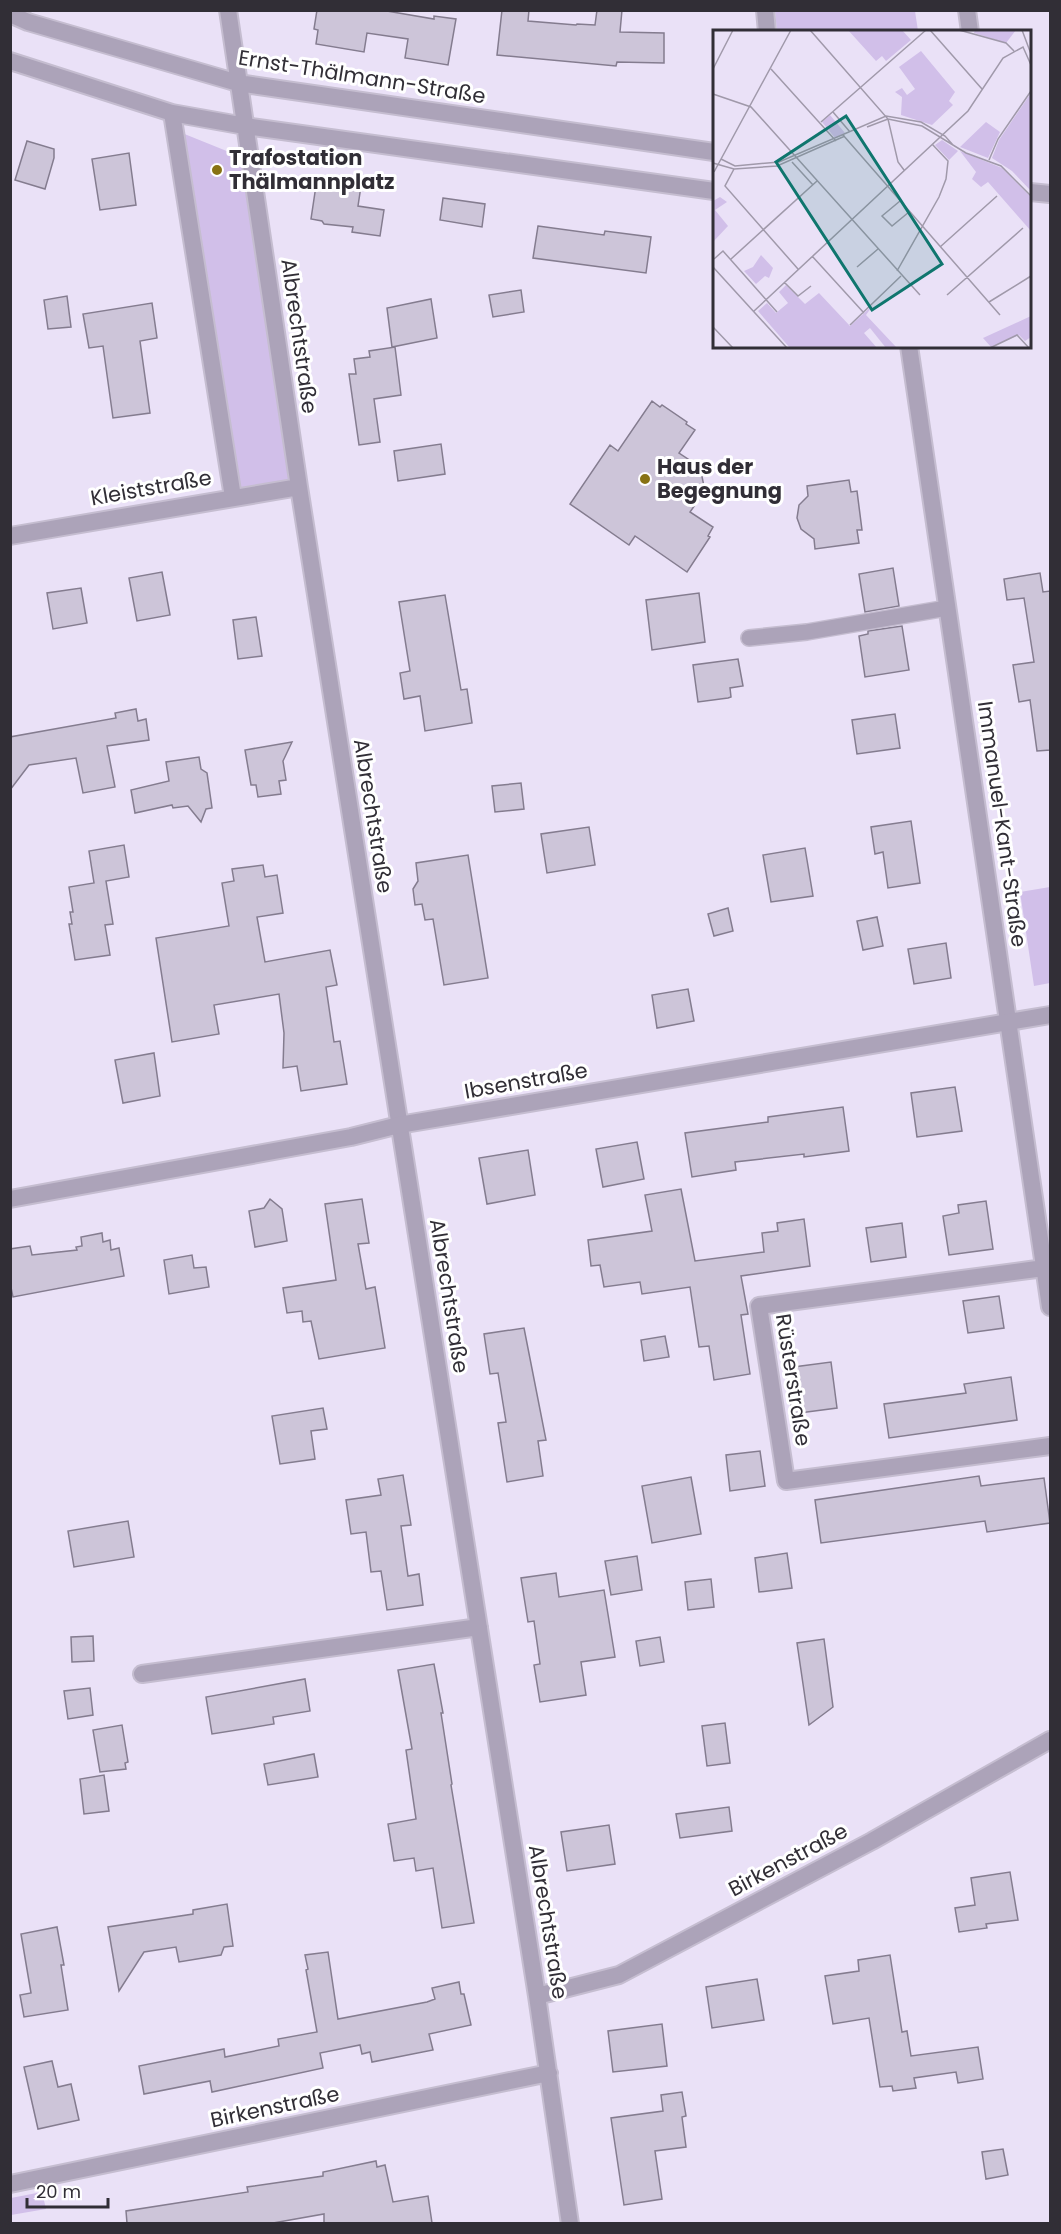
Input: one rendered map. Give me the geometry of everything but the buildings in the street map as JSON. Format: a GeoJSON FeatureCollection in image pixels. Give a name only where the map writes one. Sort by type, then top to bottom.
{"type":"FeatureCollection","features":[{"type":"Feature","properties":{"kind":"street","name":"Albrechtstraße"},"geometry":{"type":"LineString","coordinates":[[228,10],[299,487],[480,1627],[570,2223]]}},
{"type":"Feature","properties":{"kind":"street"},"geometry":{"type":"LineString","coordinates":[[765,10],[767,30]]}},
{"type":"Feature","properties":{"kind":"street"},"geometry":{"type":"LineString","coordinates":[[967,10],[970,30]]}},
{"type":"Feature","properties":{"kind":"street","name":"Ernst-Thälmann-Straße"},"geometry":{"type":"LineString","coordinates":[[10,14],[28,22],[238,83],[713,152]]}},
{"type":"Feature","properties":{"kind":"street"},"geometry":{"type":"LineString","coordinates":[[10,61],[172,113],[245,126],[713,191]]}},
{"type":"Feature","properties":{"kind":"street"},"geometry":{"type":"LineString","coordinates":[[172,113],[233,496]]}},
{"type":"Feature","properties":{"kind":"street"},"geometry":{"type":"LineString","coordinates":[[1031,192],[1050,194]]}},
{"type":"Feature","properties":{"kind":"street","name":"Immanuel-Kant-Straße"},"geometry":{"type":"LineString","coordinates":[[909,348],[1050,1307]]}},
{"type":"Feature","properties":{"kind":"street","name":"Kleiststraße"},"geometry":{"type":"LineString","coordinates":[[10,536],[233,496],[299,487]]}},
{"type":"Feature","properties":{"kind":"street","name":"Ibsenstraße"},"geometry":{"type":"LineString","coordinates":[[10,1199],[351,1137],[399,1125],[1050,1015]]}},
{"type":"Feature","properties":{"kind":"street","name":"Rüsterstraße"},"geometry":{"type":"LineString","coordinates":[[1044,1268],[759,1306],[786,1481],[1050,1446]]}},
{"type":"Feature","properties":{"kind":"street"},"geometry":{"type":"LineString","coordinates":[[142,1674],[480,1627]]}},
{"type":"Feature","properties":{"kind":"street","name":"Birkenstraße"},"geometry":{"type":"LineString","coordinates":[[537,1996],[619,1975],[872,1841],[1050,1740]]}},
{"type":"Feature","properties":{"kind":"street","name":"Birkenstraße"},"geometry":{"type":"LineString","coordinates":[[10,2184],[549,2073]]}},
{"type":"Feature","properties":{"kind":"lane"},"geometry":{"type":"LineString","coordinates":[[749,638],[807,632],[947,608]]}},
{"type":"Feature","properties":{"kind":"shaded area"},"geometry":{"type":"Polygon","coordinates":[[[775,11],[915,11],[918,30],[777,30],[775,11]]]}},
{"type":"Feature","properties":{"kind":"shaded area"},"geometry":{"type":"Polygon","coordinates":[[[182,133],[244,158],[296,484],[237,494],[182,133]]]}},
{"type":"Feature","properties":{"kind":"shaded area"},"geometry":{"type":"Polygon","coordinates":[[[1050,887],[1050,983],[1034,986],[1020,892],[1050,887]]]}},
{"type":"Feature","properties":{"kind":"shaded area"},"geometry":{"type":"Polygon","coordinates":[[[42,2192],[46,2209],[11,2215],[11,2198],[42,2192]]]}},
{"type":"Feature","properties":{"kind":"place","name":"Trafostation Thälmannplatz"},"geometry":{"type":"Point","coordinates":[217,170]}},
{"type":"Feature","properties":{"kind":"place","name":"Haus der Begegnung"},"geometry":{"type":"Point","coordinates":[645,479]}}]}
